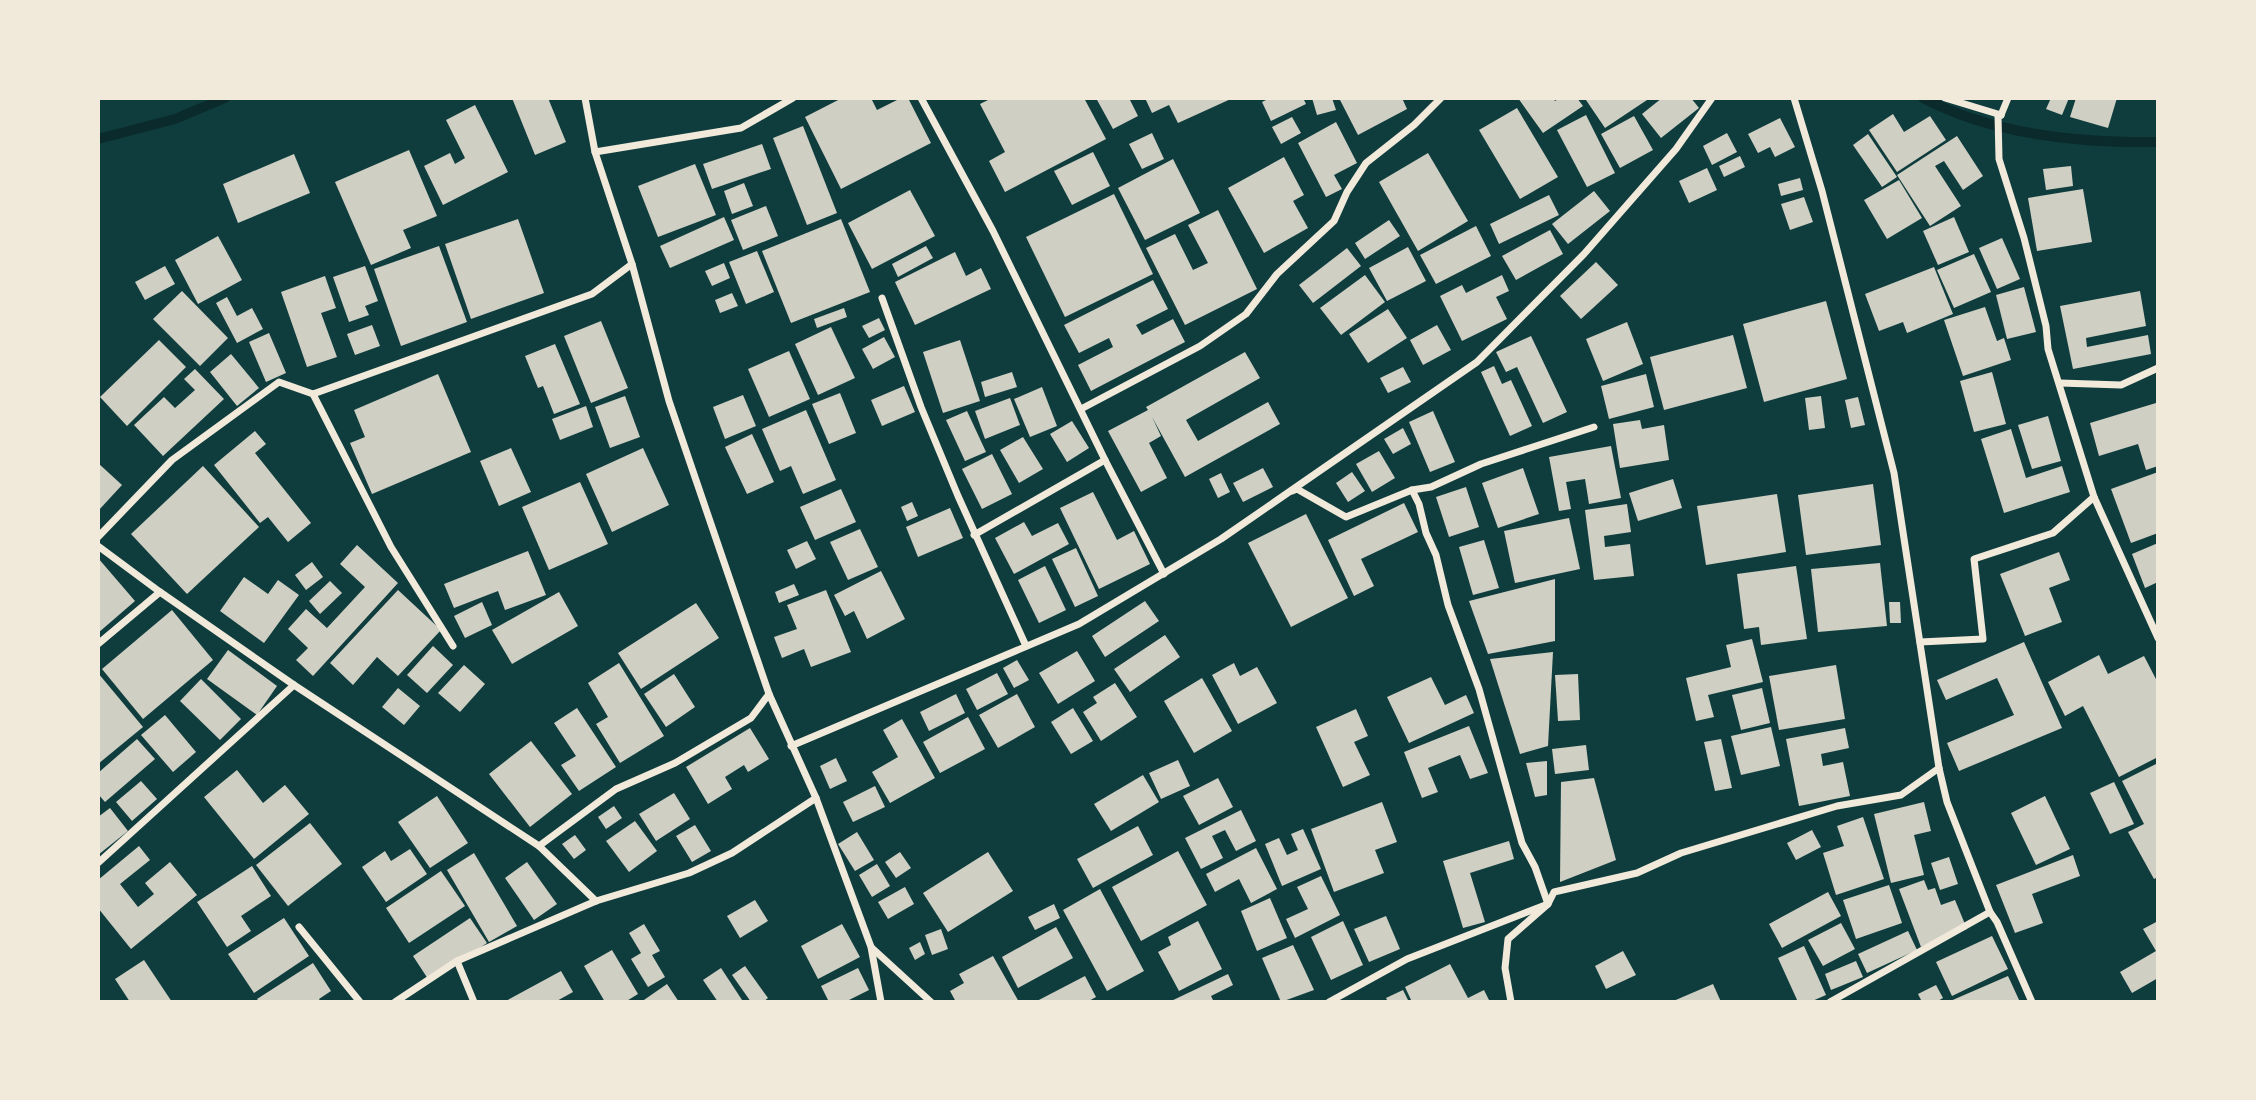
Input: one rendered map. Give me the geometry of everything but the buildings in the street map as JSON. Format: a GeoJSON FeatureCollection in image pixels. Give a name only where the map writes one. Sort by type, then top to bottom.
{"type":"FeatureCollection","features":[{"type":"Feature","properties":{"kind":"street"},"geometry":{"type":"LineString","coordinates":[[585,98],[595,152],[632,264],[669,401],[769,694],[816,798],[871,947],[881,1002]]}},
{"type":"Feature","properties":{"kind":"street"},"geometry":{"type":"LineString","coordinates":[[595,152],[741,128],[793,98]]}},
{"type":"Feature","properties":{"kind":"street"},"geometry":{"type":"LineString","coordinates":[[921,98],[993,232],[1164,574]]}},
{"type":"Feature","properties":{"kind":"street"},"geometry":{"type":"LineString","coordinates":[[1081,409],[1200,346],[1246,313],[1277,274],[1334,221],[1347,192],[1366,163],[1414,125],[1441,98]]}},
{"type":"Feature","properties":{"kind":"street"},"geometry":{"type":"LineString","coordinates":[[791,746],[1079,624],[1221,539],[1477,362],[1584,254],[1676,149],[1712,98]]}},
{"type":"Feature","properties":{"kind":"street"},"geometry":{"type":"LineString","coordinates":[[1794,98],[1822,191],[1894,473],[1939,768],[1947,802],[1990,912],[1997,922],[2032,1002]]}},
{"type":"Feature","properties":{"kind":"street"},"geometry":{"type":"LineString","coordinates":[[1945,98],[1999,115]]}},
{"type":"Feature","properties":{"kind":"street"},"geometry":{"type":"LineString","coordinates":[[2008,98],[1999,115],[1999,159],[2024,238],[2046,326],[2048,349],[2094,497],[2158,638]]}},
{"type":"Feature","properties":{"kind":"street"},"geometry":{"type":"LineString","coordinates":[[98,537],[172,460],[279,382],[313,394],[592,294],[632,264]]}},
{"type":"Feature","properties":{"kind":"street"},"geometry":{"type":"LineString","coordinates":[[881,298],[921,407],[974,535],[1026,646]]}},
{"type":"Feature","properties":{"kind":"street"},"geometry":{"type":"LineString","coordinates":[[2060,383],[2121,386],[2158,369]]}},
{"type":"Feature","properties":{"kind":"street"},"geometry":{"type":"LineString","coordinates":[[313,394],[391,547],[453,646]]}},
{"type":"Feature","properties":{"kind":"street"},"geometry":{"type":"LineString","coordinates":[[1282,496],[1297,489],[1346,517],[1412,489],[1431,487],[1481,464],[1594,426]]}},
{"type":"Feature","properties":{"kind":"street"},"geometry":{"type":"LineString","coordinates":[[974,535],[1105,460]]}},
{"type":"Feature","properties":{"kind":"street"},"geometry":{"type":"LineString","coordinates":[[1412,489],[1436,555],[1448,605],[1479,689],[1522,843],[1535,867],[1548,904]]}},
{"type":"Feature","properties":{"kind":"street"},"geometry":{"type":"LineString","coordinates":[[1920,642],[1983,639],[1974,559],[2053,533],[2094,497]]}},
{"type":"Feature","properties":{"kind":"street"},"geometry":{"type":"LineString","coordinates":[[98,546],[294,685],[539,846],[596,901]]}},
{"type":"Feature","properties":{"kind":"street"},"geometry":{"type":"LineString","coordinates":[[98,644],[160,592]]}},
{"type":"Feature","properties":{"kind":"street"},"geometry":{"type":"LineString","coordinates":[[98,863],[294,685]]}},
{"type":"Feature","properties":{"kind":"street"},"geometry":{"type":"LineString","coordinates":[[539,846],[616,789],[675,763],[751,718],[769,694]]}},
{"type":"Feature","properties":{"kind":"street"},"geometry":{"type":"LineString","coordinates":[[1511,1002],[1505,968],[1508,939],[1548,904],[1554,892],[1637,873],[1681,853],[1837,806],[1902,795],[1939,768]]}},
{"type":"Feature","properties":{"kind":"street"},"geometry":{"type":"LineString","coordinates":[[394,1002],[457,961],[596,901],[689,873],[732,853],[816,798]]}},
{"type":"Feature","properties":{"kind":"street"},"geometry":{"type":"LineString","coordinates":[[1329,1002],[1406,959],[1548,904]]}},
{"type":"Feature","properties":{"kind":"street"},"geometry":{"type":"LineString","coordinates":[[1830,1002],[1990,912]]}},
{"type":"Feature","properties":{"kind":"street"},"geometry":{"type":"LineString","coordinates":[[299,927],[360,1002]]}},
{"type":"Feature","properties":{"kind":"street"},"geometry":{"type":"LineString","coordinates":[[871,947],[931,1002]]}},
{"type":"Feature","properties":{"kind":"street"},"geometry":{"type":"LineString","coordinates":[[457,961],[474,1002]]}},
{"type":"Feature","properties":{"kind":"waterway"},"geometry":{"type":"LineString","coordinates":[[98,139],[175,119],[225,98]]}},
{"type":"Feature","properties":{"kind":"waterway"},"geometry":{"type":"LineString","coordinates":[[1923,98],[1979,121],[2038,134],[2098,141],[2158,142]]}}]}
